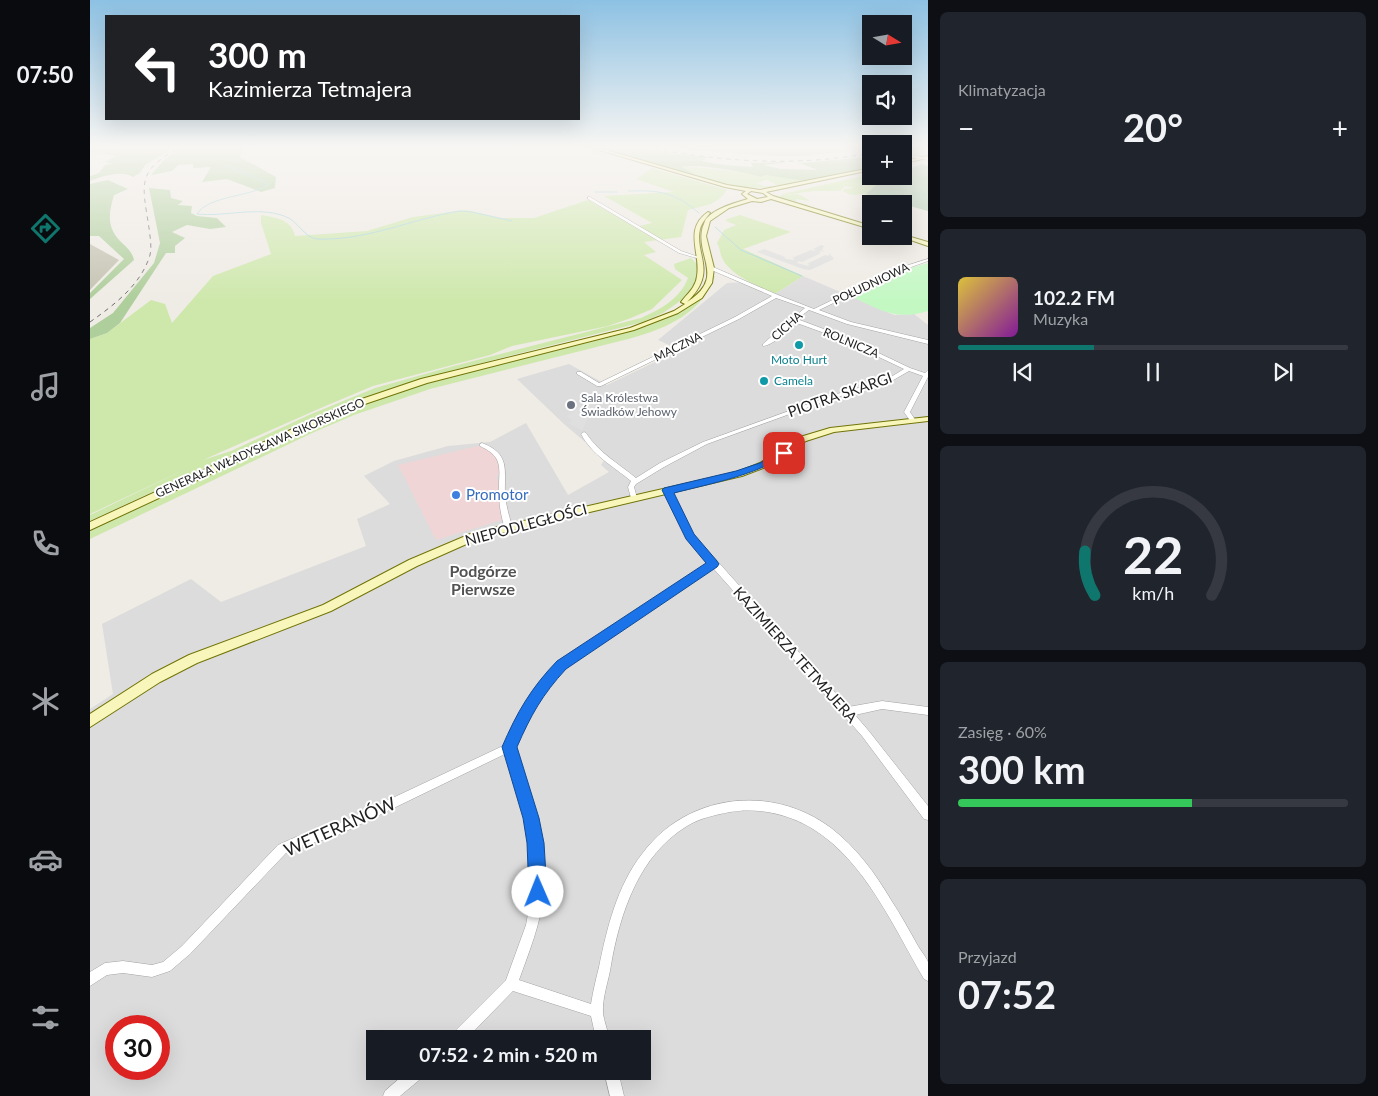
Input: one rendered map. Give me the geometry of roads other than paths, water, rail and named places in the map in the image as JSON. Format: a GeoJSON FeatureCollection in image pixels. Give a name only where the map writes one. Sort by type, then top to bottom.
{"type":"FeatureCollection","features":[{"type":"Feature","properties":{"kind":"main road","name":"GENERAŁA WŁADYSŁAWA SIKORSKIEGO"},"geometry":{"type":"LineString","coordinates":[[665,316],[689,298],[698,285],[702,271],[696,236],[699,222],[714,208],[735,198]]}},
{"type":"Feature","properties":{"kind":"main road"},"geometry":{"type":"LineString","coordinates":[[776,198],[799,207]]}},
{"type":"Feature","properties":{"kind":"main road"},"geometry":{"type":"LineString","coordinates":[[711,268],[703,240],[707,223],[724,208],[740,201],[752,199],[765,200],[799,207],[862,225]]}},
{"type":"Feature","properties":{"kind":"main road"},"geometry":{"type":"LineString","coordinates":[[912,239],[928,244]]}},
{"type":"Feature","properties":{"kind":"main road","name":"GENERAŁA WŁADYSŁAWA SIKORSKIEGO"},"geometry":{"type":"LineString","coordinates":[[90,526],[292,431],[359,402],[424,381],[613,334],[676,312],[700,298],[709,282],[711,268]]}},
{"type":"Feature","properties":{"kind":"main road","name":"NIEPODLEGŁOŚCI"},"geometry":{"type":"LineString","coordinates":[[90,720],[156,678],[193,659],[327,608],[451,545],[508,526],[739,474],[763,465],[803,439],[818,433],[897,422],[910,416],[928,419]]}},
{"type":"Feature","properties":{"kind":"street"},"geometry":{"type":"LineString","coordinates":[[589,198],[680,252],[700,258]]}},
{"type":"Feature","properties":{"kind":"street","name":"POŁUDNIOWA"},"geometry":{"type":"LineString","coordinates":[[815,310],[898,270],[928,260]]}},
{"type":"Feature","properties":{"kind":"street"},"geometry":{"type":"LineString","coordinates":[[711,268],[776,296],[849,323],[928,342]]}},
{"type":"Feature","properties":{"kind":"street","name":"MĄCZNA"},"geometry":{"type":"LineString","coordinates":[[579,373],[599,385],[739,317],[776,296]]}},
{"type":"Feature","properties":{"kind":"street","name":"CICHA"},"geometry":{"type":"LineString","coordinates":[[766,345],[792,319],[808,308]]}},
{"type":"Feature","properties":{"kind":"street","name":"ROLNICZA"},"geometry":{"type":"LineString","coordinates":[[792,319],[843,338],[908,369]]}},
{"type":"Feature","properties":{"kind":"street","name":"PIOTRA SKARGI"},"geometry":{"type":"LineString","coordinates":[[636,481],[705,443],[825,400],[888,381],[908,369],[926,373]]}},
{"type":"Feature","properties":{"kind":"street"},"geometry":{"type":"LineString","coordinates":[[910,416],[926,373]]}},
{"type":"Feature","properties":{"kind":"street"},"geometry":{"type":"LineString","coordinates":[[584,434],[593,446],[636,481],[631,487],[634,498]]}},
{"type":"Feature","properties":{"kind":"street"},"geometry":{"type":"LineString","coordinates":[[482,445],[497,454],[502,461],[503,505],[508,526]]}},
{"type":"Feature","properties":{"kind":"street","name":"KAZIMIERZA TETMAJERA"},"geometry":{"type":"LineString","coordinates":[[668,490],[690,536],[846,712],[908,787],[928,815]]}},
{"type":"Feature","properties":{"kind":"street"},"geometry":{"type":"LineString","coordinates":[[466,1030],[511,984],[532,925],[538,892],[537,857],[531,818],[510,747],[534,698],[542,685],[562,665],[713,564]]}},
{"type":"Feature","properties":{"kind":"street"},"geometry":{"type":"LineString","coordinates":[[846,712],[882,704],[928,711]]}},
{"type":"Feature","properties":{"kind":"street","name":"WETERANÓW"},"geometry":{"type":"LineString","coordinates":[[90,980],[105,969],[123,967],[152,971],[166,967],[186,950],[282,849],[296,842],[330,832],[510,747]]}},
{"type":"Feature","properties":{"kind":"street"},"geometry":{"type":"LineString","coordinates":[[602,1030],[597,1012],[608,949],[616,918],[636,872],[650,851],[681,822],[698,814],[724,807],[747,805],[774,808],[808,820],[827,832],[846,848],[865,870],[928,975]]}},
{"type":"Feature","properties":{"kind":"street"},"geometry":{"type":"LineString","coordinates":[[511,984],[597,1012]]}},
{"type":"Feature","properties":{"kind":"street"},"geometry":{"type":"LineString","coordinates":[[390,1096],[409,1080]]}},
{"type":"Feature","properties":{"kind":"street"},"geometry":{"type":"LineString","coordinates":[[613,1080],[617,1096]]}},
{"type":"Feature","properties":{"kind":"waterway"},"geometry":{"type":"LineString","coordinates":[[226,198],[202,208],[197,214],[274,213],[289,218],[308,236],[317,239],[353,237],[459,211],[512,221]]}},
{"type":"Feature","properties":{"kind":"waterway"},"geometry":{"type":"LineString","coordinates":[[676,198],[699,213]]}},
{"type":"Feature","properties":{"kind":"waterway"},"geometry":{"type":"LineString","coordinates":[[715,227],[741,250],[802,276]]}},
{"type":"Feature","properties":{"kind":"railway"},"geometry":{"type":"LineString","coordinates":[[90,322],[126,293],[146,266],[151,245],[145,198]]}},
{"type":"Feature","properties":{"kind":"place","name":"Moto Hurt"},"geometry":{"type":"Point","coordinates":[799,345]}},
{"type":"Feature","properties":{"kind":"place","name":"Camela"},"geometry":{"type":"Point","coordinates":[764,381]}},
{"type":"Feature","properties":{"kind":"place","name":"Sala Królestwa Świadków Jehowy"},"geometry":{"type":"Point","coordinates":[571,405]}},
{"type":"Feature","properties":{"kind":"place","name":"Promotor"},"geometry":{"type":"Point","coordinates":[456,495]}},
{"type":"Feature","properties":{"kind":"district","name":"Podgórze Pierwsze"},"geometry":{"type":"Point","coordinates":[483,580]}}]}
